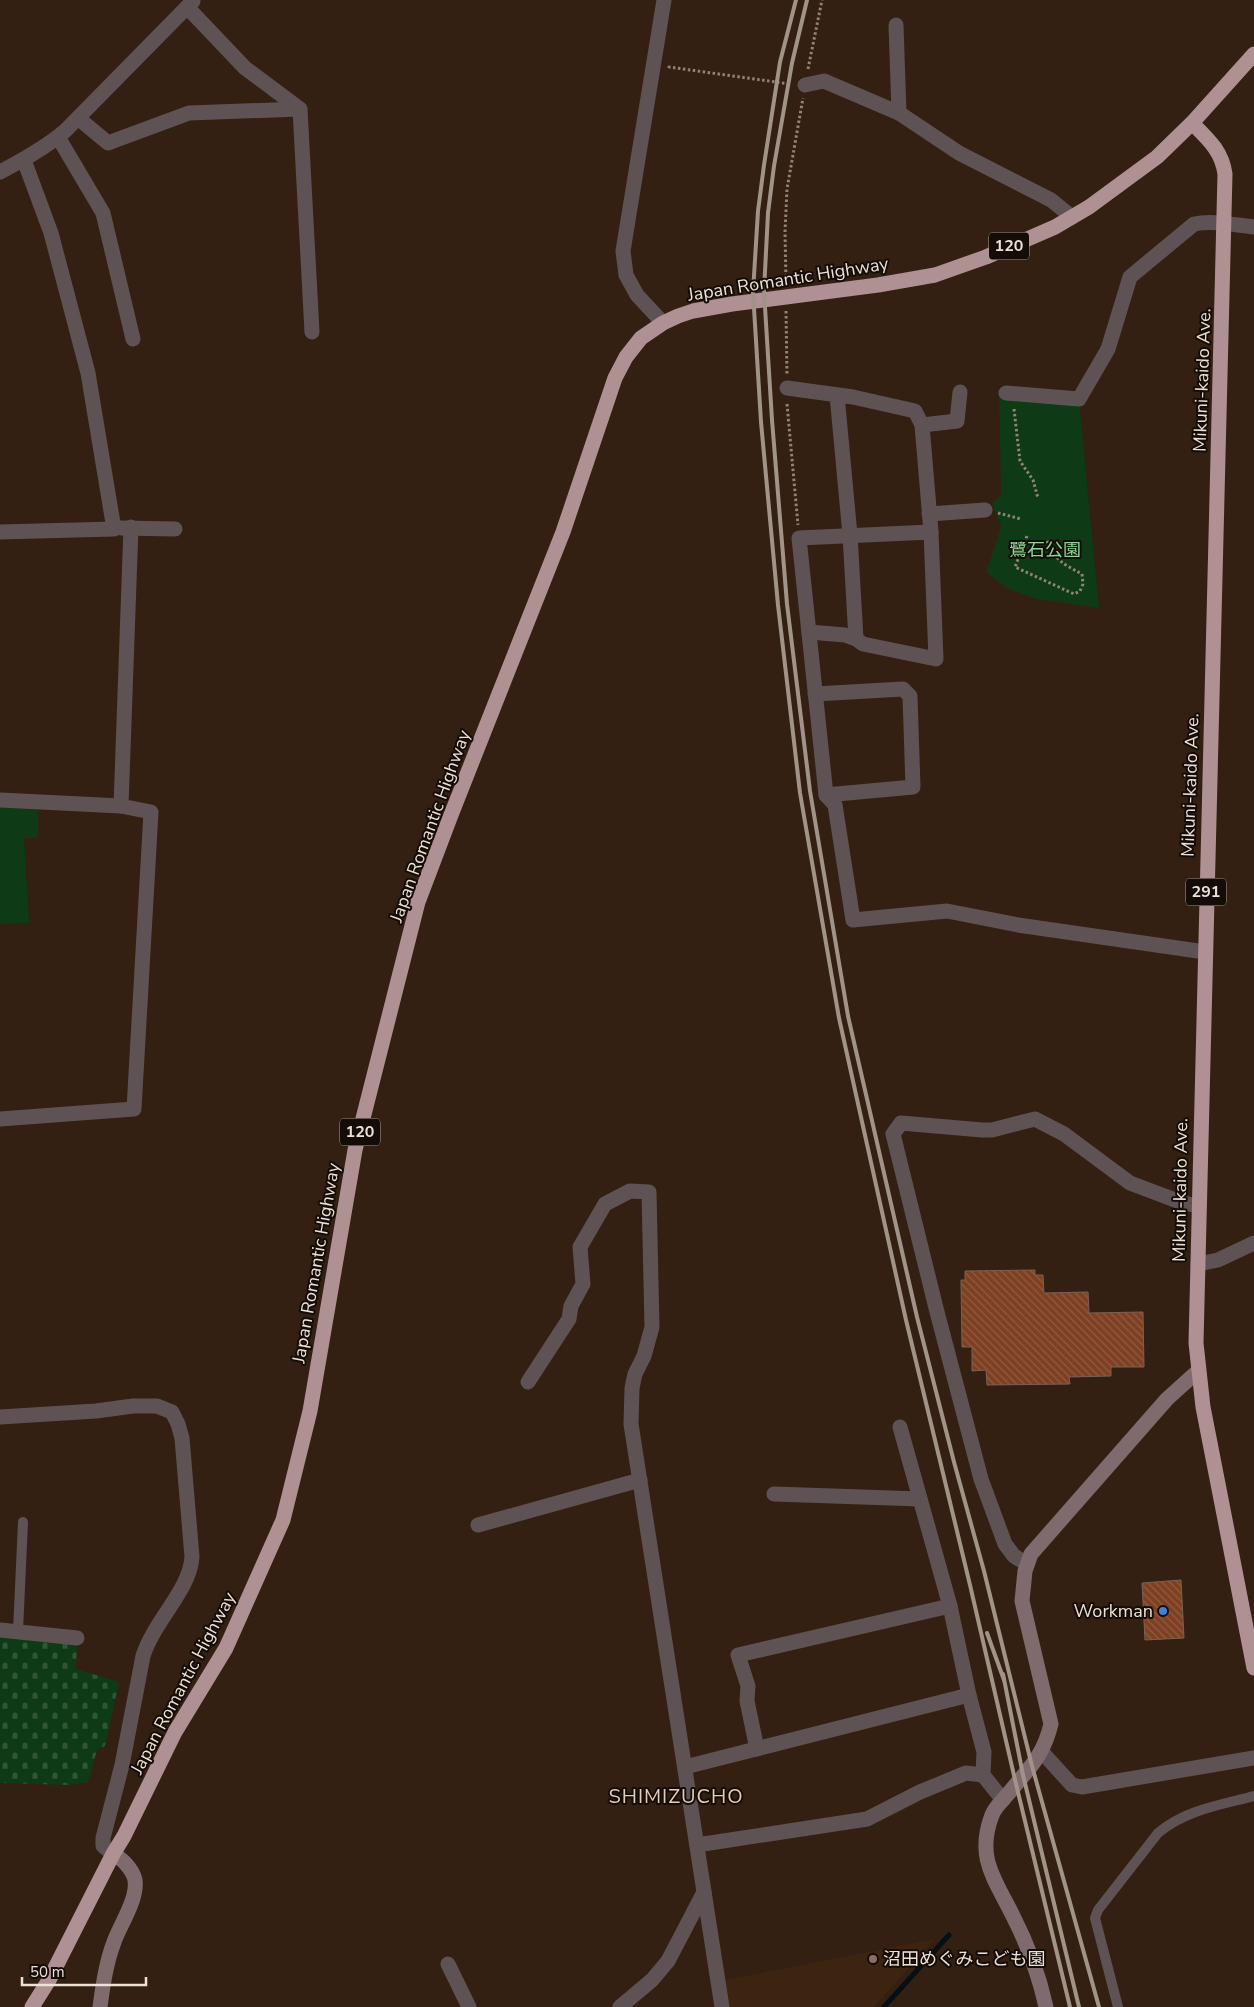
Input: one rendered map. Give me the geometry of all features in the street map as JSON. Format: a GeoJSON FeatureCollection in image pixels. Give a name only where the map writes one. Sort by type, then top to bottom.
{"type":"FeatureCollection","features":[{"type":"Feature","properties":{"kind":"highway","name":"120"},"geometry":{"type":"LineString","coordinates":[[1192,123],[1254,54]]}},
{"type":"Feature","properties":{"kind":"highway","name":"Japan Romantic Highway"},"geometry":{"type":"LineString","coordinates":[[32,2007],[49,1980],[124,1836],[175,1732],[226,1648],[283,1520],[310,1412],[355,1150],[418,902],[563,532],[615,378],[626,357],[641,338],[663,323],[693,311],[790,293],[878,285],[935,275],[986,257],[1055,227],[1096,202],[1157,157],[1192,123]]}},
{"type":"Feature","properties":{"kind":"highway","name":"Mikuni-kaido Ave."},"geometry":{"type":"LineString","coordinates":[[1192,123],[1218,151],[1224,164],[1225,174],[1204,952],[1196,1343],[1205,1416],[1248,1605],[1254,1668]]}},
{"type":"Feature","properties":{"kind":"street"},"geometry":{"type":"LineString","coordinates":[[663,323],[637,295],[626,275],[623,251],[664,0]]}},
{"type":"Feature","properties":{"kind":"street"},"geometry":{"type":"LineString","coordinates":[[0,172],[24,160],[58,137],[190,4],[245,68],[300,109]]}},
{"type":"Feature","properties":{"kind":"street"},"geometry":{"type":"LineString","coordinates":[[896,25],[899,113]]}},
{"type":"Feature","properties":{"kind":"street"},"geometry":{"type":"LineString","coordinates":[[800,85],[824,82],[899,113],[959,153],[1051,200],[1072,217]]}},
{"type":"Feature","properties":{"kind":"street"},"geometry":{"type":"LineString","coordinates":[[78,118],[108,144],[189,113],[300,109]]}},
{"type":"Feature","properties":{"kind":"street"},"geometry":{"type":"LineString","coordinates":[[300,109],[312,332]]}},
{"type":"Feature","properties":{"kind":"street"},"geometry":{"type":"LineString","coordinates":[[58,137],[103,213],[133,339]]}},
{"type":"Feature","properties":{"kind":"street"},"geometry":{"type":"LineString","coordinates":[[24,160],[51,233],[88,373],[114,529]]}},
{"type":"Feature","properties":{"kind":"street"},"geometry":{"type":"LineString","coordinates":[[1009,393],[1079,398],[1108,349],[1130,277],[1194,224],[1203,222],[1225,223],[1254,227]]}},
{"type":"Feature","properties":{"kind":"street"},"geometry":{"type":"LineString","coordinates":[[787,388],[838,395],[915,412],[922,425],[929,514],[936,659],[863,644],[845,635],[809,632]]}},
{"type":"Feature","properties":{"kind":"street"},"geometry":{"type":"LineString","coordinates":[[922,425],[956,421],[960,392]]}},
{"type":"Feature","properties":{"kind":"street"},"geometry":{"type":"LineString","coordinates":[[838,395],[850,535],[856,639]]}},
{"type":"Feature","properties":{"kind":"street"},"geometry":{"type":"LineString","coordinates":[[929,514],[985,510]]}},
{"type":"Feature","properties":{"kind":"street"},"geometry":{"type":"LineString","coordinates":[[122,806],[131,527]]}},
{"type":"Feature","properties":{"kind":"street"},"geometry":{"type":"LineString","coordinates":[[0,532],[131,527],[175,529]]}},
{"type":"Feature","properties":{"kind":"street"},"geometry":{"type":"LineString","coordinates":[[930,532],[799,538],[826,795],[836,805],[854,920],[947,911],[1018,925],[1204,952]]}},
{"type":"Feature","properties":{"kind":"street"},"geometry":{"type":"LineString","coordinates":[[815,694],[903,689],[910,696],[913,787],[826,795]]}},
{"type":"Feature","properties":{"kind":"street"},"geometry":{"type":"LineString","coordinates":[[0,800],[122,806],[151,812],[134,1109],[0,1120]]}},
{"type":"Feature","properties":{"kind":"street"},"geometry":{"type":"LineString","coordinates":[[1027,1564],[1014,1556],[1005,1544],[981,1478],[936,1312],[893,1134],[901,1123],[992,1130],[1035,1120],[1064,1134],[1130,1183],[1183,1203],[1199,1206]]}},
{"type":"Feature","properties":{"kind":"street"},"geometry":{"type":"LineString","coordinates":[[528,1382],[569,1319],[570,1306],[583,1284],[580,1247],[605,1204],[630,1191],[649,1192],[652,1327],[644,1356],[635,1374],[632,1388],[631,1424],[722,2007]]}},
{"type":"Feature","properties":{"kind":"street"},"geometry":{"type":"LineString","coordinates":[[1198,1264],[1218,1260],[1254,1243]]}},
{"type":"Feature","properties":{"kind":"street"},"geometry":{"type":"LineString","coordinates":[[1046,2007],[1042,1987],[1031,1959],[1012,1914],[996,1887],[986,1858],[985,1842],[993,1812],[1032,1766],[1042,1751],[1046,1744],[1051,1724],[1022,1601],[1027,1564],[1031,1554],[1050,1532],[1168,1399],[1198,1370]]}},
{"type":"Feature","properties":{"kind":"street"},"geometry":{"type":"LineString","coordinates":[[0,1417],[96,1412],[133,1406],[157,1406],[172,1412],[182,1438],[192,1557],[191,1570],[185,1584],[148,1640],[142,1656],[122,1765],[103,1838],[103,1846],[120,1857],[135,1880],[130,1907],[114,1941],[109,1958],[100,2007]]}},
{"type":"Feature","properties":{"kind":"street"},"geometry":{"type":"LineString","coordinates":[[900,1427],[950,1606],[969,1695],[984,1752],[983,1775],[1003,1800]]}},
{"type":"Feature","properties":{"kind":"street"},"geometry":{"type":"LineString","coordinates":[[478,1525],[640,1480]]}},
{"type":"Feature","properties":{"kind":"street"},"geometry":{"type":"LineString","coordinates":[[774,1494],[920,1499]]}},
{"type":"Feature","properties":{"kind":"street"},"geometry":{"type":"LineString","coordinates":[[757,1749],[747,1700],[748,1686],[738,1656],[950,1606]]}},
{"type":"Feature","properties":{"kind":"street"},"geometry":{"type":"LineString","coordinates":[[0,1630],[77,1638]]}},
{"type":"Feature","properties":{"kind":"street"},"geometry":{"type":"LineString","coordinates":[[685,1767],[969,1695]]}},
{"type":"Feature","properties":{"kind":"street"},"geometry":{"type":"LineString","coordinates":[[1042,1751],[1072,1785],[1082,1787],[1254,1758]]}},
{"type":"Feature","properties":{"kind":"street"},"geometry":{"type":"LineString","coordinates":[[697,1845],[867,1819],[920,1792],[966,1773],[983,1775]]}},
{"type":"Feature","properties":{"kind":"street"},"geometry":{"type":"LineString","coordinates":[[620,2007],[652,1980],[668,1961],[704,1892]]}},
{"type":"Feature","properties":{"kind":"street"},"geometry":{"type":"LineString","coordinates":[[448,1964],[469,2007]]}},
{"type":"Feature","properties":{"kind":"lane"},"geometry":{"type":"LineString","coordinates":[[18,1631],[23,1522]]}},
{"type":"Feature","properties":{"kind":"lane"},"geometry":{"type":"LineString","coordinates":[[1118,2007],[1095,1918],[1098,1910],[1158,1834],[1170,1823],[1187,1814],[1254,1796]]}},
{"type":"Feature","properties":{"kind":"path"},"geometry":{"type":"LineString","coordinates":[[790,293],[785,232],[787,189],[800,85],[822,0]]}},
{"type":"Feature","properties":{"kind":"path"},"geometry":{"type":"LineString","coordinates":[[667,76],[670,66],[800,85]]}},
{"type":"Feature","properties":{"kind":"path"},"geometry":{"type":"LineString","coordinates":[[786,310],[788,422],[799,538]]}},
{"type":"Feature","properties":{"kind":"path"},"geometry":{"type":"LineString","coordinates":[[1009,393],[1020,461],[1033,480],[1038,498]]}},
{"type":"Feature","properties":{"kind":"path"},"geometry":{"type":"LineString","coordinates":[[985,510],[1021,519]]}},
{"type":"Feature","properties":{"kind":"path"},"geometry":{"type":"LineString","coordinates":[[1026,536],[1015,567],[1074,594],[1080,591],[1082,574],[1060,562],[1053,555],[1047,540]]}},
{"type":"Feature","properties":{"kind":"shaded area","name":"沼田めぐみこども園"},"geometry":{"type":"Polygon","coordinates":[[[935,1939],[874,2007],[729,2007],[725,1980],[935,1939]]]}},
{"type":"Feature","properties":{"kind":"green space","name":"鷺石公園"},"geometry":{"type":"Polygon","coordinates":[[[999,392],[1079,402],[1099,608],[1036,599],[1008,589],[986,572],[1001,526],[992,504],[1001,494],[999,392]]]}},
{"type":"Feature","properties":{"kind":"green space"},"geometry":{"type":"Polygon","coordinates":[[[38,804],[38,838],[24,838],[29,923],[0,924],[0,805],[38,804]]]}},
{"type":"Feature","properties":{"kind":"green space"},"geometry":{"type":"Polygon","coordinates":[[[0,1634],[77,1642],[76,1669],[119,1682],[105,1746],[97,1750],[88,1782],[71,1785],[0,1783],[0,1634]]]}},
{"type":"Feature","properties":{"kind":"building"},"geometry":{"type":"Polygon","coordinates":[[[1035,1270],[1035,1275],[1043,1275],[1044,1293],[1088,1292],[1089,1313],[1143,1312],[1144,1367],[1111,1367],[1111,1376],[1069,1377],[1070,1384],[987,1385],[986,1370],[972,1371],[972,1347],[962,1347],[961,1280],[965,1280],[965,1271],[1035,1270]]]}},
{"type":"Feature","properties":{"kind":"building","name":"Workman"},"geometry":{"type":"Polygon","coordinates":[[[1181,1580],[1184,1638],[1145,1640],[1142,1583],[1181,1580]]]}},
{"type":"Feature","properties":{"kind":"waterway"},"geometry":{"type":"LineString","coordinates":[[884,2007],[949,1935]]}},
{"type":"Feature","properties":{"kind":"railway"},"geometry":{"type":"LineString","coordinates":[[796,0],[780,62],[764,165],[758,211],[753,292],[761,422],[778,605],[800,793],[839,1018],[906,1320],[1070,2007]]}},
{"type":"Feature","properties":{"kind":"railway"},"geometry":{"type":"LineString","coordinates":[[807,0],[792,63],[774,166],[768,213],[764,291],[787,604],[810,791],[848,1016],[917,1317],[984,1571],[1032,1766],[1099,2007]]}},
{"type":"Feature","properties":{"kind":"railway"},"geometry":{"type":"LineString","coordinates":[[987,1633],[1004,1680]]}},
{"type":"Feature","properties":{"kind":"railway"},"geometry":{"type":"LineString","coordinates":[[1003,1674],[1023,1775],[1079,2007]]}},
{"type":"Feature","properties":{"kind":"place","name":"Workman"},"geometry":{"type":"Point","coordinates":[1163,1611]}},
{"type":"Feature","properties":{"kind":"place","name":"沼田めぐみこども園"},"geometry":{"type":"Point","coordinates":[873,1959]}},
{"type":"Feature","properties":{"kind":"district","name":"SHIMIZUCHO"},"geometry":{"type":"Point","coordinates":[676,1796]}}]}
